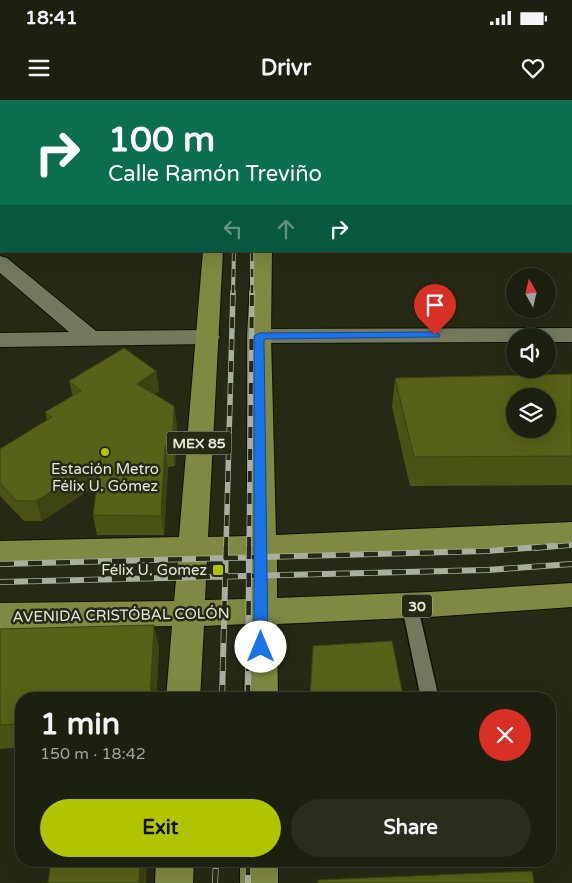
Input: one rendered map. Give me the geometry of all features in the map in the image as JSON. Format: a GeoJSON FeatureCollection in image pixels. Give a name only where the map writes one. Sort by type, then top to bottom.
{"type":"FeatureCollection","features":[{"type":"Feature","properties":{"kind":"main road","name":"MEX 85"},"geometry":{"type":"LineString","coordinates":[[182,692],[213,252]]}},
{"type":"Feature","properties":{"kind":"main road"},"geometry":{"type":"LineString","coordinates":[[260,692],[262,547],[259,336],[262,252]]}},
{"type":"Feature","properties":{"kind":"main road"},"geometry":{"type":"LineString","coordinates":[[0,552],[262,547],[572,533]]}},
{"type":"Feature","properties":{"kind":"main road","name":"AVENIDA CRISTÓBAL COLÓN"},"geometry":{"type":"LineString","coordinates":[[0,616],[261,613],[410,607],[572,595]]}},
{"type":"Feature","properties":{"kind":"main road"},"geometry":{"type":"LineString","coordinates":[[174,883],[175,867]]}},
{"type":"Feature","properties":{"kind":"main road"},"geometry":{"type":"LineString","coordinates":[[259,867],[259,883]]}},
{"type":"Feature","properties":{"kind":"street"},"geometry":{"type":"LineString","coordinates":[[0,262],[90,338]]}},
{"type":"Feature","properties":{"kind":"street"},"geometry":{"type":"LineString","coordinates":[[259,336],[572,335]]}},
{"type":"Feature","properties":{"kind":"street"},"geometry":{"type":"LineString","coordinates":[[0,340],[208,336]]}},
{"type":"Feature","properties":{"kind":"lane"},"geometry":{"type":"LineString","coordinates":[[410,607],[428,692]]}},
{"type":"Feature","properties":{"kind":"building","name":"Estación Metro Félix U. Gómez"},"geometry":{"type":"Polygon","coordinates":[[[124,348],[156,371],[137,384],[174,406],[172,446],[165,446],[161,516],[93,515],[101,459],[36,501],[17,501],[0,483],[0,449],[52,417],[45,412],[81,391],[69,381],[124,348]]]}},
{"type":"Feature","properties":{"kind":"building"},"geometry":{"type":"Polygon","coordinates":[[[556,374],[572,374],[572,456],[414,457],[395,378],[506,375],[506,378],[556,378],[556,374]]]}},
{"type":"Feature","properties":{"kind":"building"},"geometry":{"type":"Polygon","coordinates":[[[154,625],[150,692],[15,692],[15,724],[0,725],[0,629],[154,625]]]}},
{"type":"Feature","properties":{"kind":"building"},"geometry":{"type":"Polygon","coordinates":[[[392,641],[402,692],[310,692],[313,646],[392,641]]]}},
{"type":"Feature","properties":{"kind":"building"},"geometry":{"type":"Polygon","coordinates":[[[50,867],[140,867],[139,883],[48,883],[50,867]]]}},
{"type":"Feature","properties":{"kind":"building"},"geometry":{"type":"Polygon","coordinates":[[[532,871],[534,883],[318,883],[318,880],[532,871]]]}},
{"type":"Feature","properties":{"kind":"railway"},"geometry":{"type":"LineString","coordinates":[[233,293],[234,252]]}},
{"type":"Feature","properties":{"kind":"railway"},"geometry":{"type":"LineString","coordinates":[[252,252],[252,292]]}},
{"type":"Feature","properties":{"kind":"railway"},"geometry":{"type":"LineString","coordinates":[[226,548],[233,292]]}},
{"type":"Feature","properties":{"kind":"railway"},"geometry":{"type":"LineString","coordinates":[[249,548],[252,292]]}},
{"type":"Feature","properties":{"kind":"railway"},"geometry":{"type":"LineString","coordinates":[[536,548],[572,545]]}},
{"type":"Feature","properties":{"kind":"railway"},"geometry":{"type":"LineString","coordinates":[[226,546],[226,558]]}},
{"type":"Feature","properties":{"kind":"railway"},"geometry":{"type":"LineString","coordinates":[[249,546],[249,557]]}},
{"type":"Feature","properties":{"kind":"railway"},"geometry":{"type":"LineString","coordinates":[[249,557],[486,551],[554,546]]}},
{"type":"Feature","properties":{"kind":"railway"},"geometry":{"type":"LineString","coordinates":[[226,558],[249,557]]}},
{"type":"Feature","properties":{"kind":"railway"},"geometry":{"type":"LineString","coordinates":[[249,557],[249,576]]}},
{"type":"Feature","properties":{"kind":"railway"},"geometry":{"type":"LineString","coordinates":[[0,564],[226,558]]}},
{"type":"Feature","properties":{"kind":"railway"},"geometry":{"type":"LineString","coordinates":[[225,576],[226,558]]}},
{"type":"Feature","properties":{"kind":"railway"},"geometry":{"type":"LineString","coordinates":[[249,576],[487,570],[572,564]]}},
{"type":"Feature","properties":{"kind":"railway"},"geometry":{"type":"LineString","coordinates":[[0,582],[225,576]]}},
{"type":"Feature","properties":{"kind":"railway"},"geometry":{"type":"LineString","coordinates":[[222,692],[225,576]]}},
{"type":"Feature","properties":{"kind":"railway"},"geometry":{"type":"LineString","coordinates":[[225,576],[249,576]]}},
{"type":"Feature","properties":{"kind":"railway"},"geometry":{"type":"LineString","coordinates":[[248,692],[249,576]]}},
{"type":"Feature","properties":{"kind":"railway"},"geometry":{"type":"LineString","coordinates":[[215,883],[216,867]]}},
{"type":"Feature","properties":{"kind":"railway"},"geometry":{"type":"LineString","coordinates":[[248,867],[248,883]]}},
{"type":"Feature","properties":{"kind":"place","name":"Estación Metro Félix U. Gómez"},"geometry":{"type":"Point","coordinates":[105,452]}},
{"type":"Feature","properties":{"kind":"place","name":"Félix U. Gomez"},"geometry":{"type":"Point","coordinates":[218,570]}},
{"type":"Feature","properties":{"kind":"route"},"geometry":{"type":"LineString","coordinates":[[261,647],[262,547],[259,336],[435,335]]}}]}
